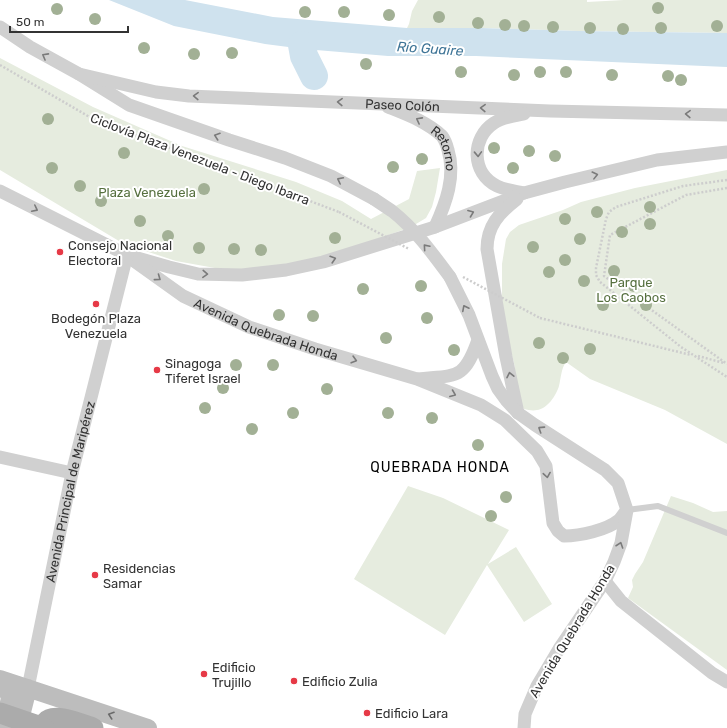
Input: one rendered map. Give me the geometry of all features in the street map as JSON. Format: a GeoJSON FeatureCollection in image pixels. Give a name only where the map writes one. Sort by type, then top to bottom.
{"type":"FeatureCollection","features":[{"type":"Feature","properties":{"kind":"main road"},"geometry":{"type":"LineString","coordinates":[[2,680],[148,728]]}},
{"type":"Feature","properties":{"kind":"main road"},"geometry":{"type":"LineString","coordinates":[[2,680],[10,698],[3,728]]}},
{"type":"Feature","properties":{"kind":"main road","name":"Avenida Principal de Maripérez"},"geometry":{"type":"LineString","coordinates":[[18,728],[28,688]]}},
{"type":"Feature","properties":{"kind":"main road"},"geometry":{"type":"LineString","coordinates":[[0,713],[44,728],[46,722],[52,718],[71,720],[93,728]]}},
{"type":"Feature","properties":{"kind":"street","name":"Paseo Colón"},"geometry":{"type":"LineString","coordinates":[[0,27],[30,47],[80,74],[129,105],[285,158],[331,176],[374,199],[393,212],[411,229],[450,277],[469,315],[498,389],[518,413]]}},
{"type":"Feature","properties":{"kind":"street","name":"Paseo Colón"},"geometry":{"type":"LineString","coordinates":[[80,74],[156,92],[189,96],[550,111],[727,115]]}},
{"type":"Feature","properties":{"kind":"street","name":"Retorno"},"geometry":{"type":"LineString","coordinates":[[379,104],[420,120],[443,137],[451,161],[451,176],[443,208],[435,227]]}},
{"type":"Feature","properties":{"kind":"street"},"geometry":{"type":"LineString","coordinates":[[524,193],[497,186],[481,172],[477,157],[478,144],[485,130],[495,122],[526,113],[550,111]]}},
{"type":"Feature","properties":{"kind":"street"},"geometry":{"type":"LineString","coordinates":[[0,191],[126,255],[169,268],[198,274],[242,275],[286,270],[323,262],[435,227],[524,193],[657,160],[727,152]]}},
{"type":"Feature","properties":{"kind":"street"},"geometry":{"type":"LineString","coordinates":[[518,413],[502,334],[487,249],[487,239],[496,218],[508,205],[524,193]]}},
{"type":"Feature","properties":{"kind":"street","name":"Avenida Quebrada Honda"},"geometry":{"type":"LineString","coordinates":[[126,255],[183,296],[249,327],[315,349],[417,379],[481,405],[505,420],[537,451],[546,466],[553,523],[558,531],[564,536],[581,535],[606,526],[618,520],[627,510]]}},
{"type":"Feature","properties":{"kind":"street","name":"Avenida Principal de Maripérez"},"geometry":{"type":"LineString","coordinates":[[28,688],[72,473],[126,255]]}},
{"type":"Feature","properties":{"kind":"street","name":"Avenida Quebrada Honda"},"geometry":{"type":"LineString","coordinates":[[417,379],[452,375],[460,372],[467,366],[478,340]]}},
{"type":"Feature","properties":{"kind":"street","name":"Avenida Quebrada Honda"},"geometry":{"type":"LineString","coordinates":[[518,413],[561,443],[592,461],[604,470],[618,483],[627,510],[621,543],[605,581],[555,655],[537,686],[525,714],[524,728]]}},
{"type":"Feature","properties":{"kind":"street"},"geometry":{"type":"LineString","coordinates":[[0,457],[72,473]]}},
{"type":"Feature","properties":{"kind":"street"},"geometry":{"type":"LineString","coordinates":[[605,581],[621,601],[712,673],[727,682]]}},
{"type":"Feature","properties":{"kind":"lane"},"geometry":{"type":"LineString","coordinates":[[627,510],[658,506],[727,533]]}},
{"type":"Feature","properties":{"kind":"path","name":"Ciclovía Plaza Venezuela - Diego Ibarra"},"geometry":{"type":"LineString","coordinates":[[0,65],[94,119],[339,212]]}},
{"type":"Feature","properties":{"kind":"path"},"geometry":{"type":"LineString","coordinates":[[727,180],[682,186],[616,207],[609,212],[602,235],[596,268],[596,275],[600,282],[681,347],[727,377]]}},
{"type":"Feature","properties":{"kind":"path"},"geometry":{"type":"LineString","coordinates":[[726,364],[604,276],[610,235],[686,194],[727,188]]}},
{"type":"Feature","properties":{"kind":"path"},"geometry":{"type":"LineString","coordinates":[[540,318],[726,364]]}},
{"type":"Feature","properties":{"kind":"green space"},"geometry":{"type":"Polygon","coordinates":[[[418,0],[587,0],[587,2],[624,0],[727,0],[727,33],[407,28],[412,11],[418,0]]]}},
{"type":"Feature","properties":{"kind":"green space","name":"Plaza Venezuela"},"geometry":{"type":"Polygon","coordinates":[[[0,58],[93,107],[182,146],[296,182],[342,201],[371,219],[409,199],[417,171],[440,168],[432,207],[426,218],[411,227],[360,245],[302,262],[241,270],[215,268],[176,261],[124,244],[0,170],[0,58]]]}},
{"type":"Feature","properties":{"kind":"green space","name":"Parque Los Caobos"},"geometry":{"type":"Polygon","coordinates":[[[727,170],[727,444],[665,410],[590,379],[566,362],[562,371],[558,390],[548,405],[541,409],[524,409],[518,396],[514,364],[509,350],[499,299],[502,294],[502,264],[506,239],[510,232],[519,225],[563,210],[581,202],[635,188],[727,170]]]}},
{"type":"Feature","properties":{"kind":"green space"},"geometry":{"type":"Polygon","coordinates":[[[408,486],[443,498],[509,530],[488,564],[516,547],[552,604],[524,622],[487,565],[445,635],[354,579],[408,486]]]}},
{"type":"Feature","properties":{"kind":"green space"},"geometry":{"type":"Polygon","coordinates":[[[671,496],[693,503],[713,512],[727,511],[727,670],[628,598],[633,587],[632,580],[643,562],[671,496]]]}},
{"type":"Feature","properties":{"kind":"water","name":"Río Guaire"},"geometry":{"type":"Polygon","coordinates":[[[109,0],[185,0],[273,17],[407,28],[727,33],[727,67],[476,56],[388,56],[304,49],[265,44],[174,26],[109,0]]]}},
{"type":"Feature","properties":{"kind":"waterway"},"geometry":{"type":"LineString","coordinates":[[302,45],[304,56],[314,76]]}},
{"type":"Feature","properties":{"kind":"place","name":"Consejo Nacional Electoral"},"geometry":{"type":"Point","coordinates":[60,252]}},
{"type":"Feature","properties":{"kind":"place","name":"Bodegón Plaza Venezuela"},"geometry":{"type":"Point","coordinates":[96,304]}},
{"type":"Feature","properties":{"kind":"place","name":"Sinagoga Tiferet Israel"},"geometry":{"type":"Point","coordinates":[157,370]}},
{"type":"Feature","properties":{"kind":"place","name":"Residencias Samar"},"geometry":{"type":"Point","coordinates":[95,575]}},
{"type":"Feature","properties":{"kind":"place","name":"Edificio Trujillo"},"geometry":{"type":"Point","coordinates":[204,674]}},
{"type":"Feature","properties":{"kind":"place","name":"Edificio Zulia"},"geometry":{"type":"Point","coordinates":[294,681]}},
{"type":"Feature","properties":{"kind":"place","name":"Edificio Lara"},"geometry":{"type":"Point","coordinates":[367,713]}},
{"type":"Feature","properties":{"kind":"district","name":"QUEBRADA HONDA"},"geometry":{"type":"Point","coordinates":[440,467]}}]}
